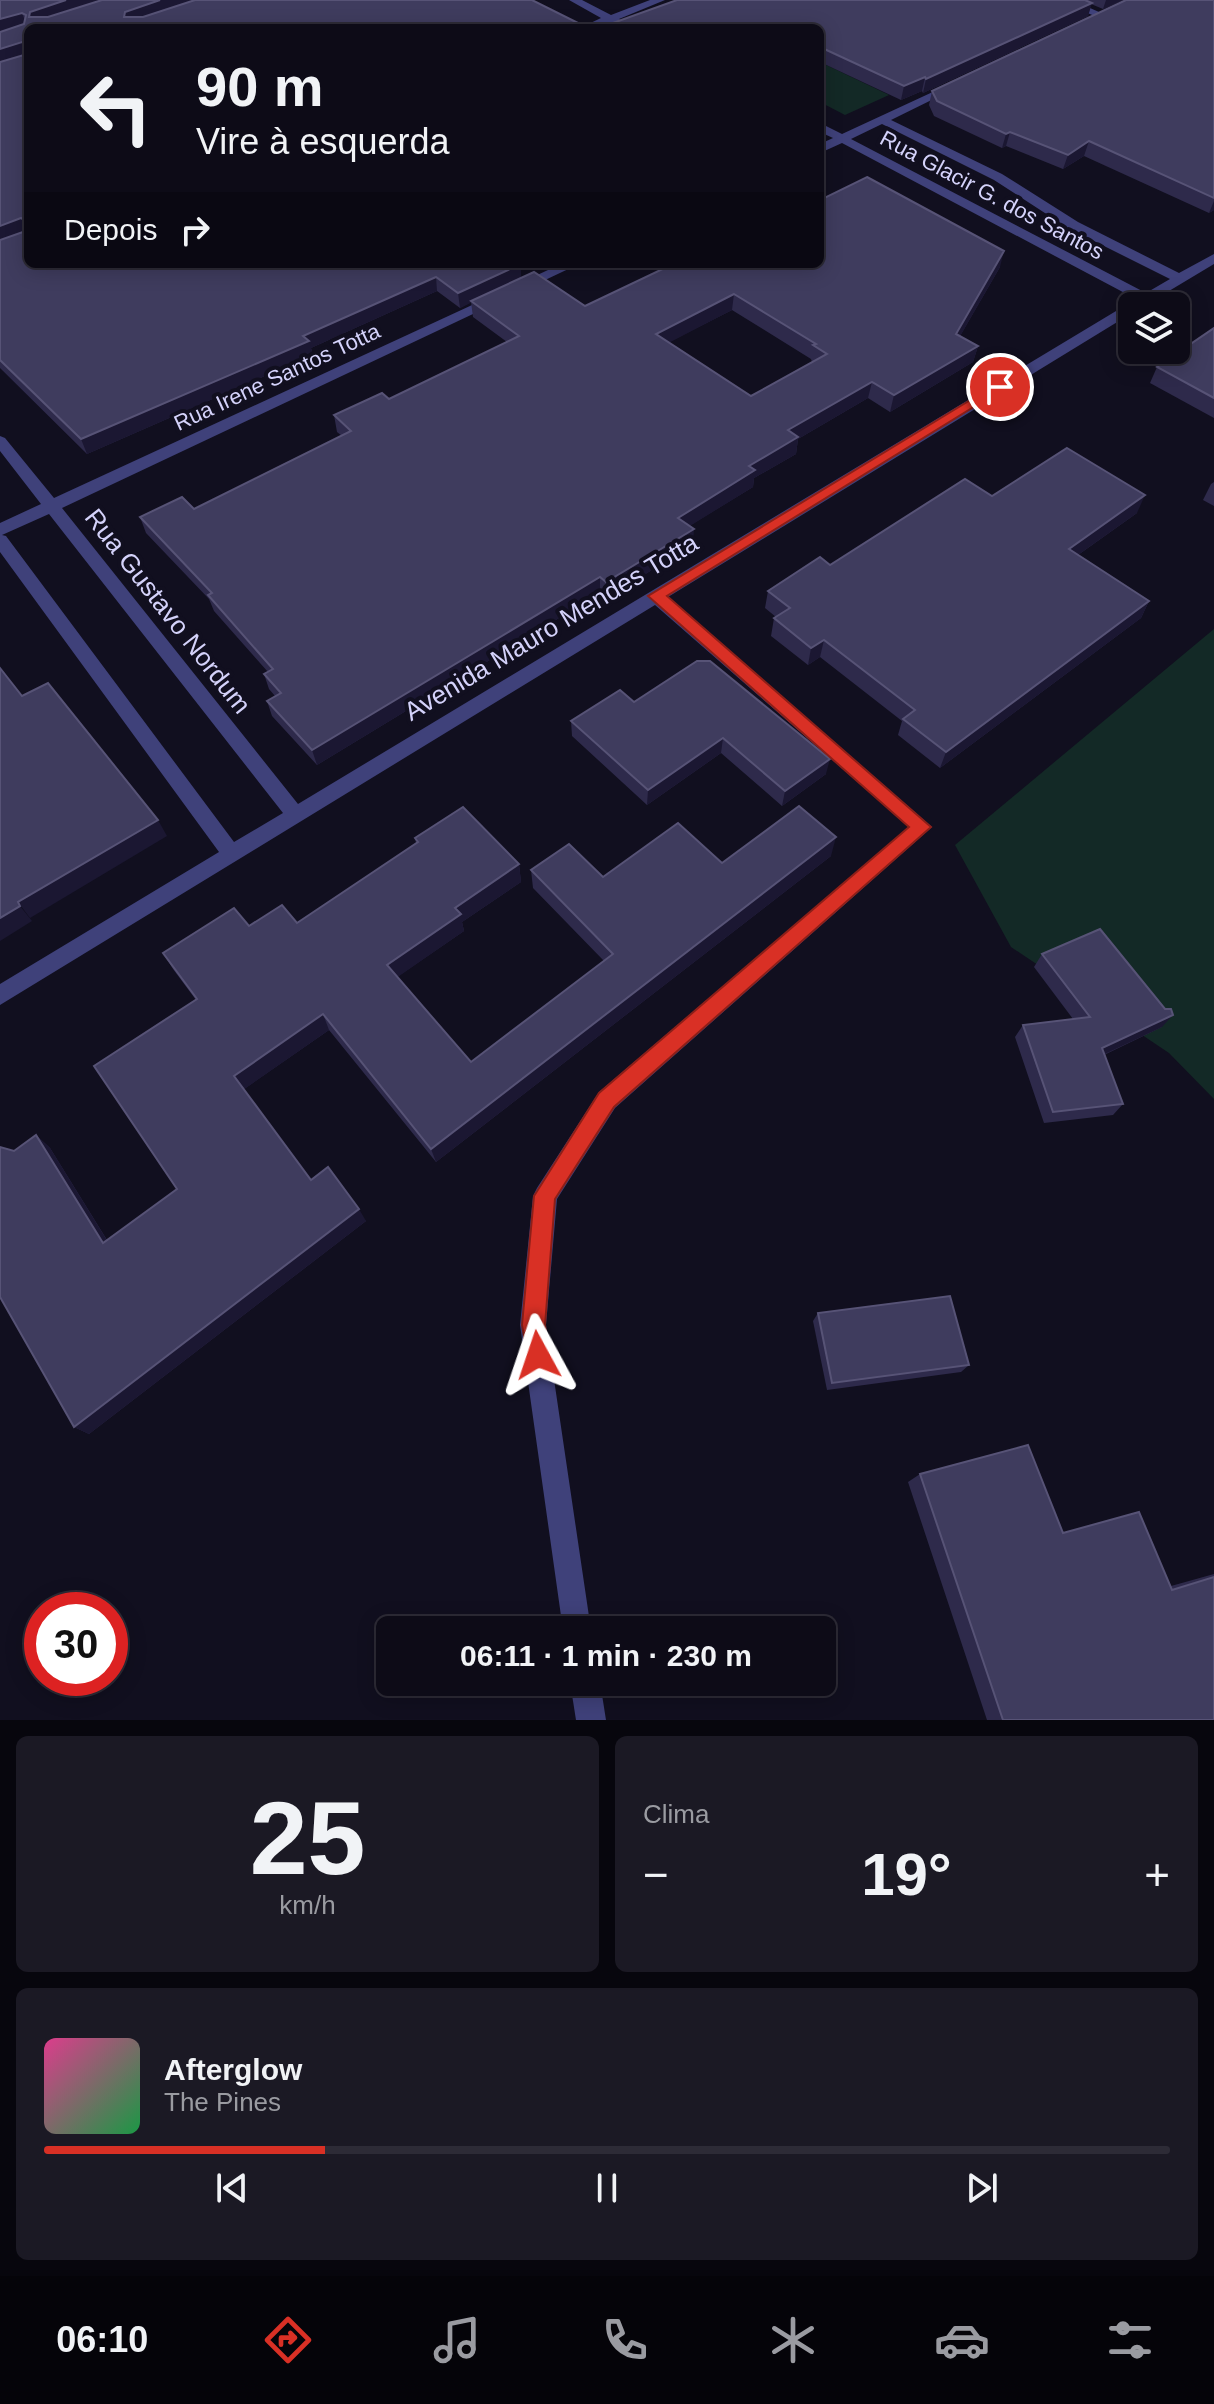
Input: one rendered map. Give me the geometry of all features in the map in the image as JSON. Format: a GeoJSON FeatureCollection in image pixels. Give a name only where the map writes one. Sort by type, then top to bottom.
{"type":"FeatureCollection","features":[{"type":"Feature","properties":{"kind":"street"},"geometry":{"type":"LineString","coordinates":[[574,0],[620,24]]}},
{"type":"Feature","properties":{"kind":"street"},"geometry":{"type":"LineString","coordinates":[[596,24],[660,0]]}},
{"type":"Feature","properties":{"kind":"street"},"geometry":{"type":"LineString","coordinates":[[1063,0],[1109,13],[1089,23]]}},
{"type":"Feature","properties":{"kind":"street"},"geometry":{"type":"LineString","coordinates":[[824,147],[965,81]]}},
{"type":"Feature","properties":{"kind":"street"},"geometry":{"type":"LineString","coordinates":[[882,120],[998,177],[1073,225],[1180,279]]}},
{"type":"Feature","properties":{"kind":"street","name":"Rua Glacir G. dos Santos"},"geometry":{"type":"LineString","coordinates":[[824,129],[1118,293]]}},
{"type":"Feature","properties":{"kind":"street","name":"Avenida Mauro Mendes Totta"},"geometry":{"type":"LineString","coordinates":[[1158,292],[1214,258]]}},
{"type":"Feature","properties":{"kind":"street","name":"Rua Irene Santos Totta"},"geometry":{"type":"LineString","coordinates":[[0,530],[563,268]]}},
{"type":"Feature","properties":{"kind":"street","name":"Avenida Mauro Mendes Totta"},"geometry":{"type":"LineString","coordinates":[[0,995],[1118,316]]}},
{"type":"Feature","properties":{"kind":"street","name":"Rua Gustavo Nordum"},"geometry":{"type":"LineString","coordinates":[[0,441],[295,814]]}},
{"type":"Feature","properties":{"kind":"street"},"geometry":{"type":"LineString","coordinates":[[0,540],[231,853]]}},
{"type":"Feature","properties":{"kind":"street"},"geometry":{"type":"LineString","coordinates":[[575,1616],[533,1325],[545,1196],[607,1100],[922,827],[656,596]]}},
{"type":"Feature","properties":{"kind":"street"},"geometry":{"type":"LineString","coordinates":[[587,1696],[591,1720]]}},
{"type":"Feature","properties":{"kind":"green space"},"geometry":{"type":"Polygon","coordinates":[[[824,64],[889,95],[845,115],[824,104],[824,64]]]}},
{"type":"Feature","properties":{"kind":"green space"},"geometry":{"type":"Polygon","coordinates":[[[1214,629],[1214,1099],[1169,1053],[1011,947],[955,845],[1214,629]]]}},
{"type":"Feature","properties":{"kind":"building"},"geometry":{"type":"Polygon","coordinates":[[[0,0],[66,0],[30,12],[29,17],[48,17],[102,0],[160,0],[125,12],[124,17],[143,17],[195,0],[532,0],[580,24],[24,24],[26,15],[22,13],[0,19],[0,0]]]}},
{"type":"Feature","properties":{"kind":"building"},"geometry":{"type":"Polygon","coordinates":[[[677,0],[1085,0],[1092,3],[926,79],[904,86],[824,49],[824,24],[610,24],[677,0]]]}},
{"type":"Feature","properties":{"kind":"building"},"geometry":{"type":"Polygon","coordinates":[[[1126,0],[1214,0],[1214,198],[1089,141],[1068,155],[1010,132],[1006,134],[937,101],[932,91],[1126,0]]]}},
{"type":"Feature","properties":{"kind":"building"},"geometry":{"type":"Polygon","coordinates":[[[24,24],[24,44],[0,49],[0,32],[24,24]]]}},
{"type":"Feature","properties":{"kind":"building"},"geometry":{"type":"Polygon","coordinates":[[[24,55],[24,220],[21,218],[0,226],[0,62],[24,55]]]}},
{"type":"Feature","properties":{"kind":"building"},"geometry":{"type":"Polygon","coordinates":[[[867,177],[1004,251],[956,334],[978,346],[894,395],[872,382],[788,430],[798,437],[749,466],[755,470],[678,518],[694,529],[606,582],[600,577],[312,750],[267,701],[281,693],[264,674],[273,669],[208,595],[212,593],[140,517],[182,497],[194,509],[351,431],[334,415],[382,393],[389,399],[519,336],[471,301],[534,272],[585,306],[665,268],[824,268],[824,198],[867,177]],[[734,294],[656,334],[751,396],[827,354],[813,345],[816,344],[734,294]]]}},
{"type":"Feature","properties":{"kind":"building"},"geometry":{"type":"Polygon","coordinates":[[[24,226],[24,268],[512,268],[458,293],[436,277],[303,336],[309,341],[81,439],[0,360],[0,240],[23,232],[24,226]]]}},
{"type":"Feature","properties":{"kind":"building"},"geometry":{"type":"Polygon","coordinates":[[[1214,328],[1214,398],[1157,367],[1161,364],[1190,364],[1190,344],[1214,328]]]}},
{"type":"Feature","properties":{"kind":"building"},"geometry":{"type":"Polygon","coordinates":[[[1067,448],[1145,495],[1069,549],[1149,601],[946,752],[903,719],[915,710],[824,640],[811,648],[774,618],[790,608],[768,591],[820,557],[830,565],[965,479],[992,496],[1067,448]]]}},
{"type":"Feature","properties":{"kind":"building"},"geometry":{"type":"Polygon","coordinates":[[[697,661],[710,661],[830,759],[785,791],[723,738],[648,790],[571,721],[620,690],[634,702],[697,661]]]}},
{"type":"Feature","properties":{"kind":"building"},"geometry":{"type":"Polygon","coordinates":[[[0,668],[22,696],[48,683],[158,820],[18,902],[20,906],[0,918],[0,668]]]}},
{"type":"Feature","properties":{"kind":"building"},"geometry":{"type":"Polygon","coordinates":[[[799,806],[836,837],[431,1149],[323,1014],[234,1076],[311,1180],[328,1167],[359,1209],[74,1427],[0,1297],[0,1147],[14,1151],[36,1135],[103,1243],[177,1189],[94,1066],[197,999],[163,953],[234,908],[249,926],[282,905],[297,923],[418,842],[415,838],[463,807],[519,864],[455,908],[461,914],[387,965],[471,1062],[613,954],[531,870],[569,844],[603,877],[678,823],[722,863],[799,806]]]}},
{"type":"Feature","properties":{"kind":"building"},"geometry":{"type":"Polygon","coordinates":[[[1100,929],[1173,1015],[1102,1048],[1123,1104],[1053,1112],[1023,1025],[1090,1017],[1042,954],[1100,929]]]}},
{"type":"Feature","properties":{"kind":"building"},"geometry":{"type":"Polygon","coordinates":[[[950,1296],[969,1365],[832,1383],[818,1313],[950,1296]]]}},
{"type":"Feature","properties":{"kind":"building"},"geometry":{"type":"Polygon","coordinates":[[[1028,1445],[1063,1533],[1139,1512],[1172,1590],[1214,1577],[1214,1720],[1003,1720],[920,1474],[1028,1445]]]}},
{"type":"Feature","properties":{"kind":"route"},"geometry":{"type":"LineString","coordinates":[[538,1355],[533,1325],[545,1196],[607,1100],[922,827],[656,596],[1000,387]]}}]}
